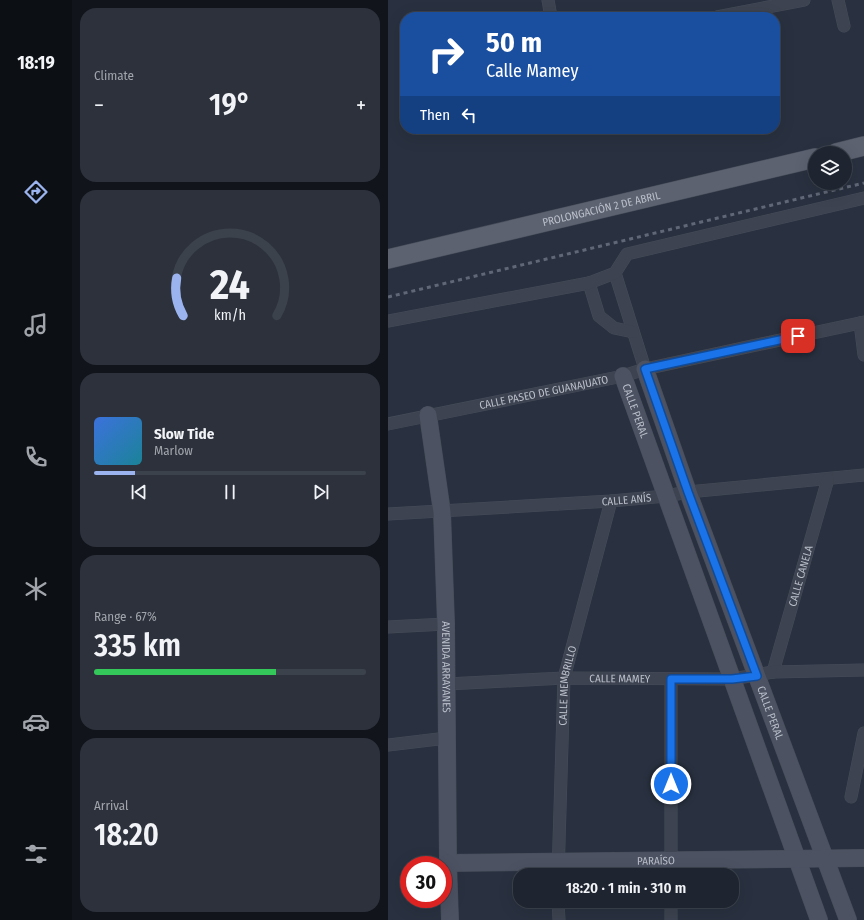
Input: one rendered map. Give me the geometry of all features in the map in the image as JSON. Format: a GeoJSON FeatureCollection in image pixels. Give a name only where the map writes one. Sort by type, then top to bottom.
{"type":"FeatureCollection","features":[{"type":"Feature","properties":{"kind":"main road"},"geometry":{"type":"LineString","coordinates":[[852,149],[864,146]]}},
{"type":"Feature","properties":{"kind":"main road","name":"PROLONGACIÓN 2 DE ABRIL"},"geometry":{"type":"LineString","coordinates":[[388,259],[808,160]]}},
{"type":"Feature","properties":{"kind":"main road","name":"CALLE PERAL"},"geometry":{"type":"LineString","coordinates":[[645,369],[688,492],[765,674],[825,858],[848,920]]}},
{"type":"Feature","properties":{"kind":"main road","name":"CALLE PERAL"},"geometry":{"type":"LineString","coordinates":[[623,376],[819,920]]}},
{"type":"Feature","properties":{"kind":"main road","name":"AVENIDA ARRAYANES"},"geometry":{"type":"LineString","coordinates":[[428,415],[442,512],[446,624],[448,856]]}},
{"type":"Feature","properties":{"kind":"main road","name":"PARAÍSO"},"geometry":{"type":"LineString","coordinates":[[452,863],[557,868],[670,867],[796,858],[864,858]]}},
{"type":"Feature","properties":{"kind":"main road","name":"AVENIDA ARRAYANES"},"geometry":{"type":"LineString","coordinates":[[450,908],[450,920]]}},
{"type":"Feature","properties":{"kind":"street"},"geometry":{"type":"LineString","coordinates":[[548,0],[550,12]]}},
{"type":"Feature","properties":{"kind":"street"},"geometry":{"type":"LineString","coordinates":[[743,12],[804,0]]}},
{"type":"Feature","properties":{"kind":"street"},"geometry":{"type":"LineString","coordinates":[[838,0],[844,26]]}},
{"type":"Feature","properties":{"kind":"street"},"geometry":{"type":"LineString","coordinates":[[388,321],[589,283],[615,273],[627,254],[864,198]]}},
{"type":"Feature","properties":{"kind":"street"},"geometry":{"type":"LineString","coordinates":[[615,273],[645,369]]}},
{"type":"Feature","properties":{"kind":"street"},"geometry":{"type":"LineString","coordinates":[[589,283],[599,316],[614,328],[633,332]]}},
{"type":"Feature","properties":{"kind":"street"},"geometry":{"type":"LineString","coordinates":[[862,323],[864,355]]}},
{"type":"Feature","properties":{"kind":"street","name":"CALLE PASEO DE GUANAJUATO"},"geometry":{"type":"LineString","coordinates":[[388,424],[623,376],[645,369],[862,323]]}},
{"type":"Feature","properties":{"kind":"street","name":"CALLE ANÍS"},"geometry":{"type":"LineString","coordinates":[[388,514],[611,501],[864,475]]}},
{"type":"Feature","properties":{"kind":"street","name":"CALLE CANELA"},"geometry":{"type":"LineString","coordinates":[[765,674],[828,479]]}},
{"type":"Feature","properties":{"kind":"street","name":"CALLE MEMBRILLO"},"geometry":{"type":"LineString","coordinates":[[557,868],[564,678],[611,501]]}},
{"type":"Feature","properties":{"kind":"street"},"geometry":{"type":"LineString","coordinates":[[388,627],[446,624]]}},
{"type":"Feature","properties":{"kind":"street","name":"CALLE MAMEY"},"geometry":{"type":"LineString","coordinates":[[447,684],[564,678],[732,679],[765,674],[864,670]]}},
{"type":"Feature","properties":{"kind":"street"},"geometry":{"type":"LineString","coordinates":[[670,867],[671,679]]}},
{"type":"Feature","properties":{"kind":"street"},"geometry":{"type":"LineString","coordinates":[[851,797],[864,733]]}},
{"type":"Feature","properties":{"kind":"street"},"geometry":{"type":"LineString","coordinates":[[388,745],[447,738]]}},
{"type":"Feature","properties":{"kind":"street"},"geometry":{"type":"LineString","coordinates":[[558,908],[559,920]]}},
{"type":"Feature","properties":{"kind":"street"},"geometry":{"type":"LineString","coordinates":[[671,908],[671,920]]}},
{"type":"Feature","properties":{"kind":"railway"},"geometry":{"type":"LineString","coordinates":[[388,297],[864,183]]}},
{"type":"Feature","properties":{"kind":"route"},"geometry":{"type":"LineString","coordinates":[[671,784],[671,679],[732,679],[757,676],[688,492],[645,369],[798,336]]}}]}
